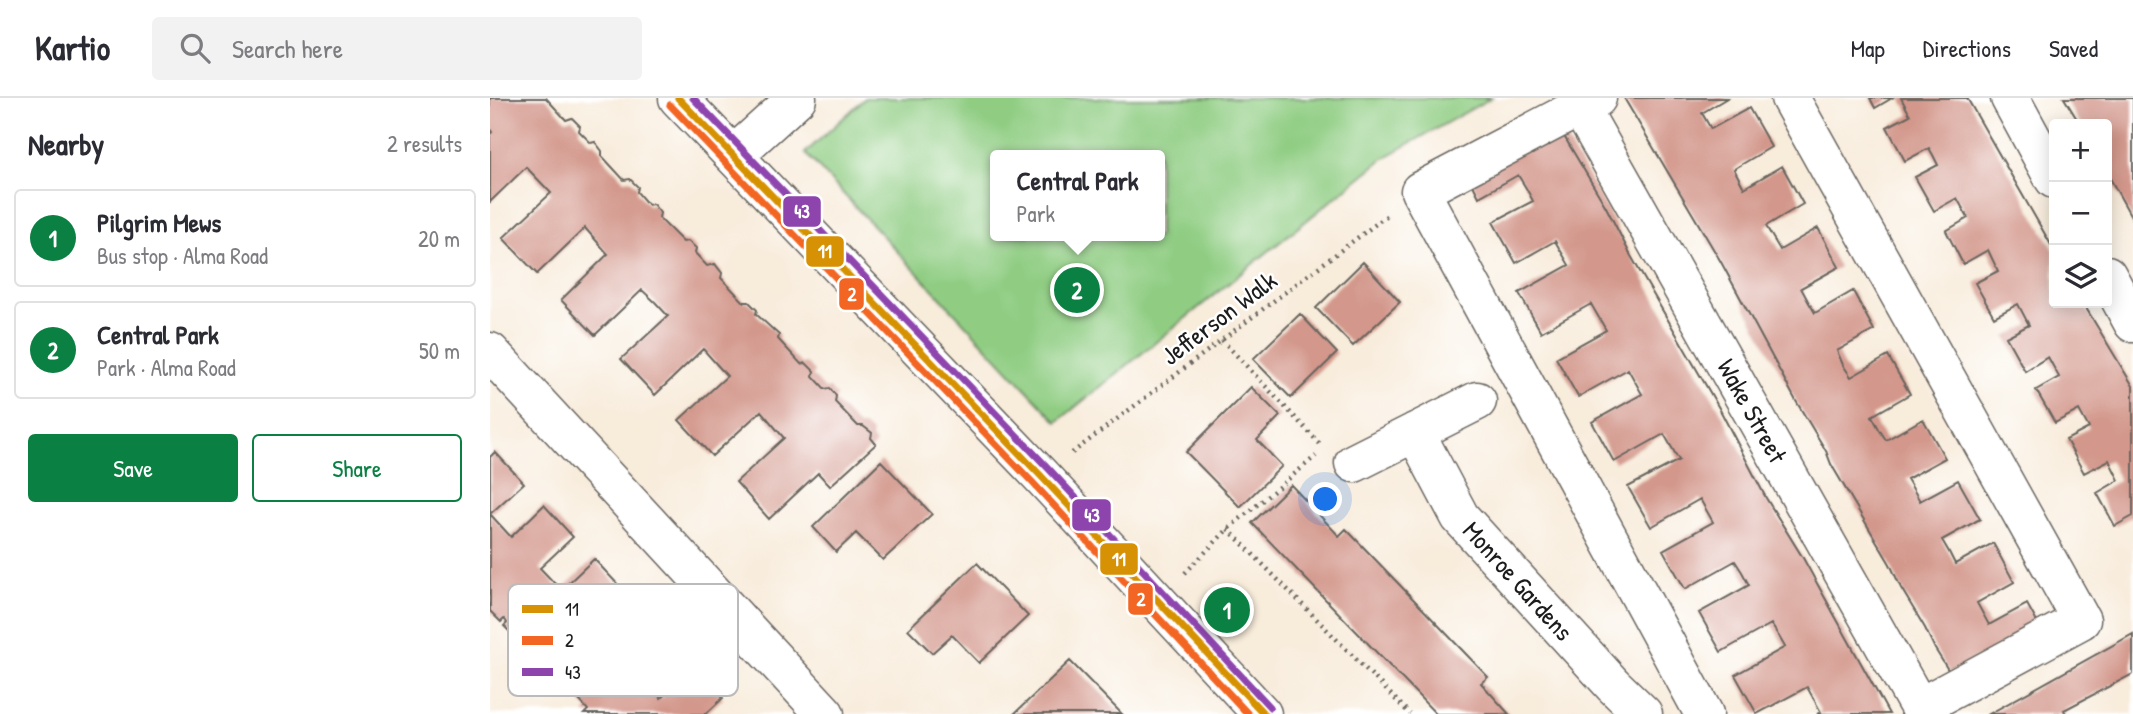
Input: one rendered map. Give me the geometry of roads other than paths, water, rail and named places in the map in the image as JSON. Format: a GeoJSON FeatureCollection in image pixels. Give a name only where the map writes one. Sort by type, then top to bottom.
{"type":"FeatureCollection","features":[{"type":"Feature","properties":{"kind":"street"},"geometry":{"type":"LineString","coordinates":[[678,98],[1041,476],[1258,712]]}},
{"type":"Feature","properties":{"kind":"street"},"geometry":{"type":"LineString","coordinates":[[734,155],[797,98]]}},
{"type":"Feature","properties":{"kind":"street"},"geometry":{"type":"LineString","coordinates":[[1790,98],[2081,620],[1922,711]]}},
{"type":"Feature","properties":{"kind":"street"},"geometry":{"type":"LineString","coordinates":[[2010,98],[2049,170]]}},
{"type":"Feature","properties":{"kind":"street"},"geometry":{"type":"LineString","coordinates":[[1588,103],[1420,191],[1704,714]]}},
{"type":"Feature","properties":{"kind":"street","name":"Wake Street"},"geometry":{"type":"LineString","coordinates":[[1588,103],[1922,711]]}},
{"type":"Feature","properties":{"kind":"street"},"geometry":{"type":"LineString","coordinates":[[2112,284],[2133,323]]}},
{"type":"Feature","properties":{"kind":"street"},"geometry":{"type":"LineString","coordinates":[[490,352],[705,584]]}},
{"type":"Feature","properties":{"kind":"street"},"geometry":{"type":"LineString","coordinates":[[1354,463],[1476,401]]}},
{"type":"Feature","properties":{"kind":"street","name":"Monroe Gardens"},"geometry":{"type":"LineString","coordinates":[[1415,432],[1460,517],[1613,685],[1643,714]]}},
{"type":"Feature","properties":{"kind":"street"},"geometry":{"type":"LineString","coordinates":[[738,620],[825,714]]}},
{"type":"Feature","properties":{"kind":"place","name":"Central Park"},"geometry":{"type":"Point","coordinates":[1077,290]}},
{"type":"Feature","properties":{"kind":"place","name":"Pilgrim Mews"},"geometry":{"type":"Point","coordinates":[1227,610]}}]}
